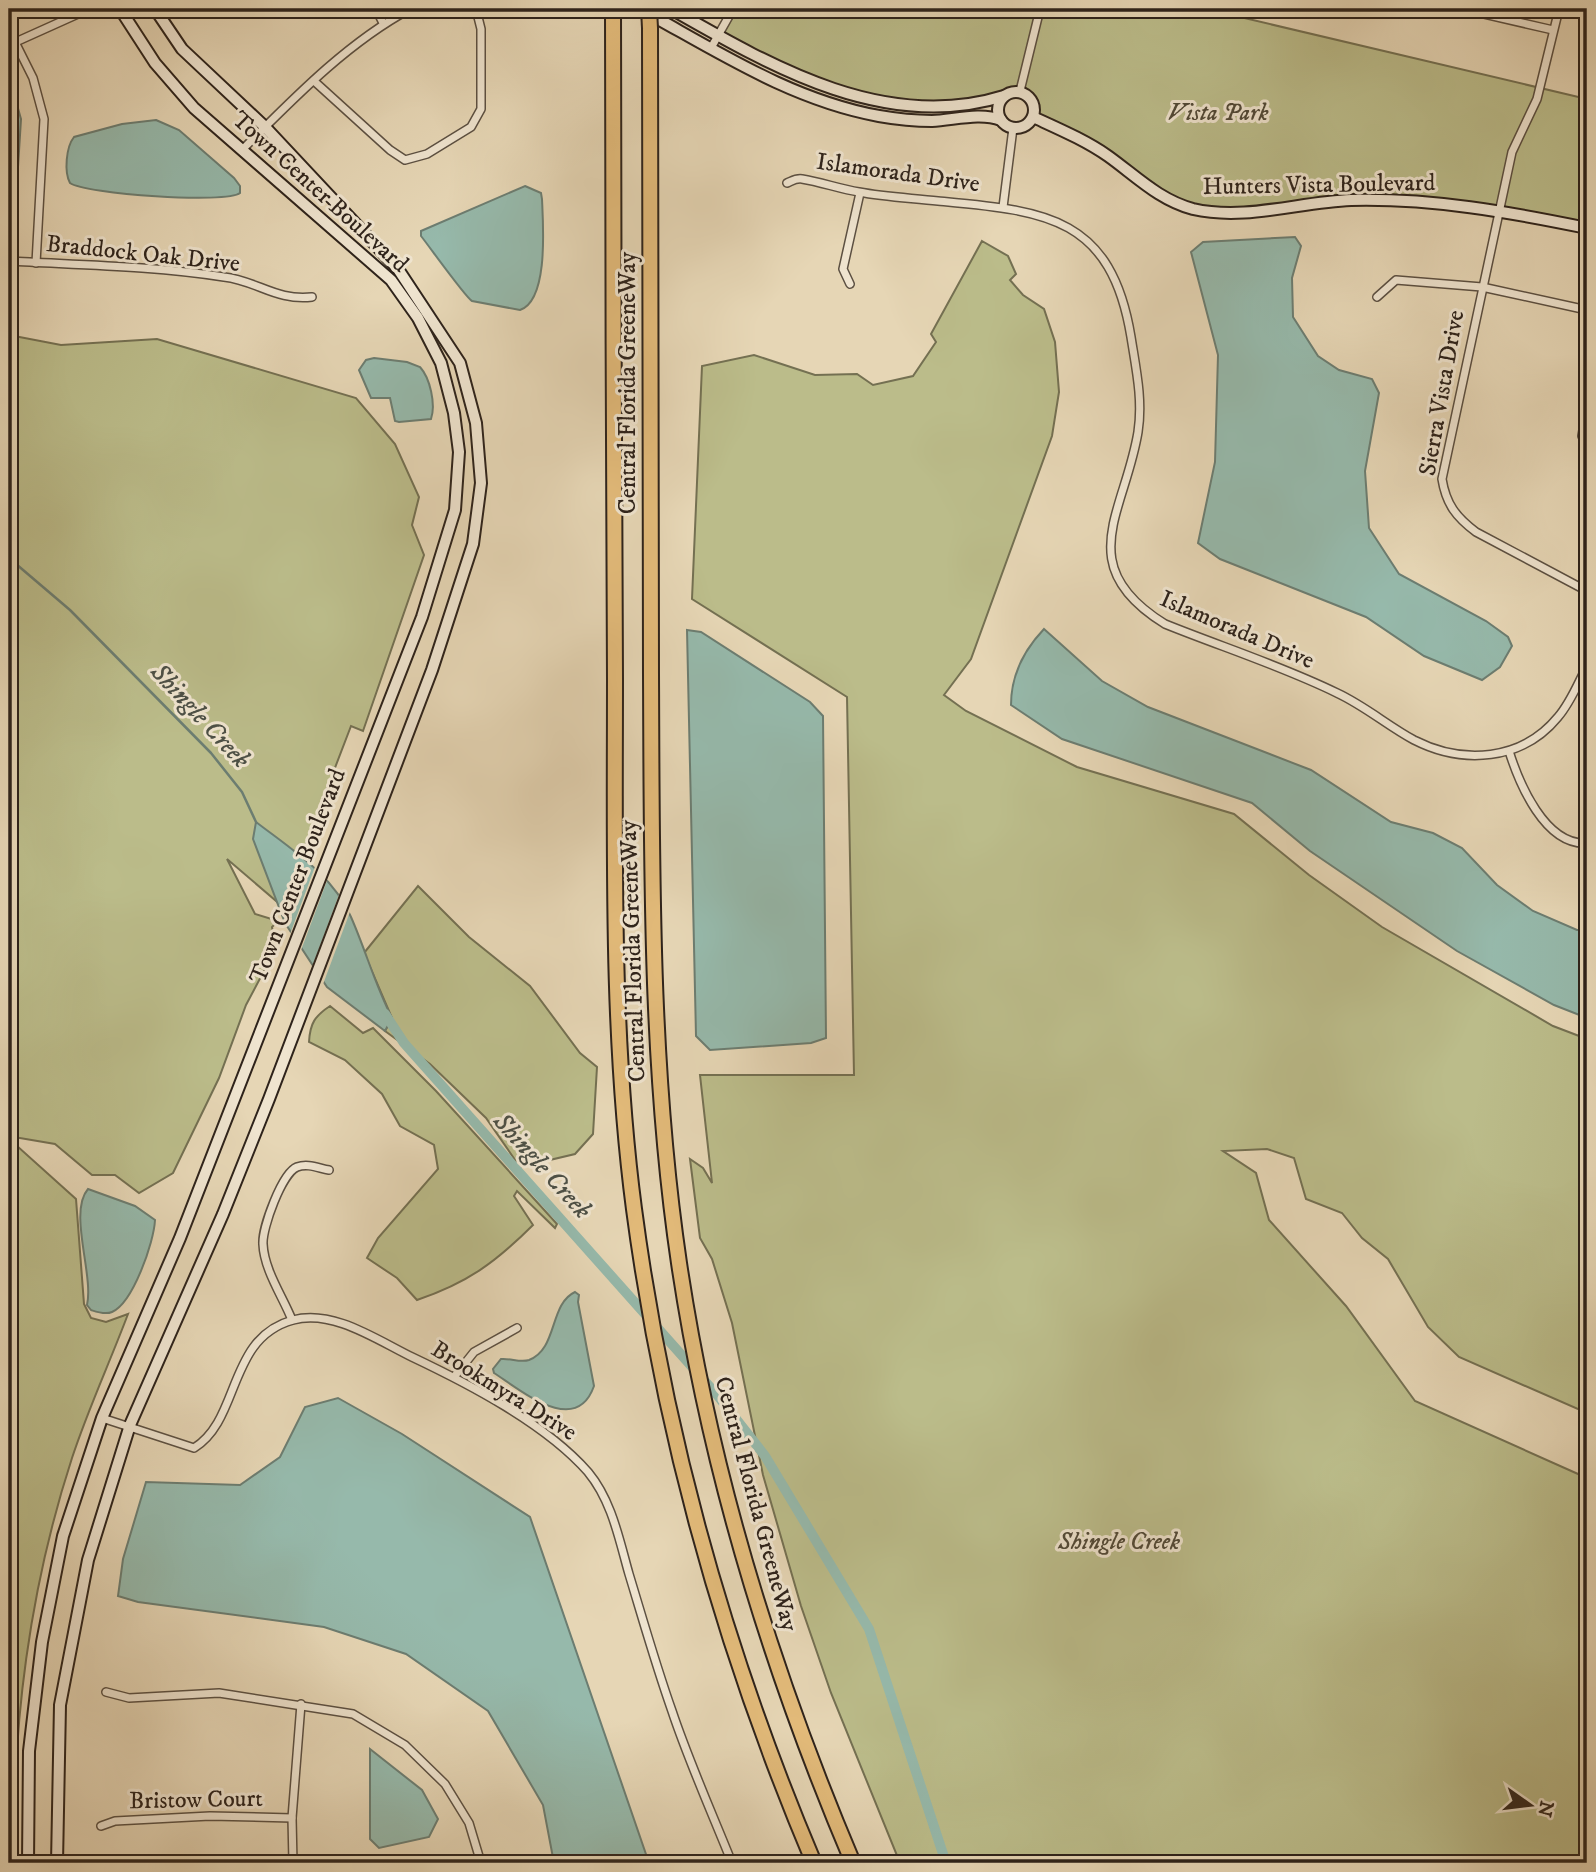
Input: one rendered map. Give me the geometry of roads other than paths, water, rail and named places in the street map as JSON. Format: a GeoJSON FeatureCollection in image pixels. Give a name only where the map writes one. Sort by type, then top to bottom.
{"type":"FeatureCollection","features":[{"type":"Feature","properties":{"kind":"highway","name":"Central Florida GreeneWay"},"geometry":{"type":"LineString","coordinates":[[649,9],[652,882],[656,1054],[672,1217],[706,1413],[737,1539],[765,1633],[797,1724],[853,1863]]}},
{"type":"Feature","properties":{"kind":"highway","name":"Central Florida GreeneWay"},"geometry":{"type":"LineString","coordinates":[[613,11],[618,1008],[634,1206],[657,1355],[685,1484],[723,1621],[763,1737],[814,1863]]}},
{"type":"Feature","properties":{"kind":"street"},"geometry":{"type":"LineString","coordinates":[[36,262],[44,119],[33,78],[12,44],[89,9]]}},
{"type":"Feature","properties":{"kind":"street","name":"Town Center Boulevard"},"geometry":{"type":"LineString","coordinates":[[27,1863],[29,1751],[42,1643],[63,1536],[102,1418],[180,1238],[445,551],[456,510],[459,452],[454,413],[441,363],[418,318],[391,280],[244,148],[194,108],[155,63],[120,9]]}},
{"type":"Feature","properties":{"kind":"street","name":"Town Center Boulevard"},"geometry":{"type":"LineString","coordinates":[[57,1863],[60,1704],[88,1560],[130,1425],[223,1214],[432,670],[473,544],[481,483],[476,424],[460,363],[398,269],[265,127],[182,49],[155,9]]}},
{"type":"Feature","properties":{"kind":"street"},"geometry":{"type":"LineString","coordinates":[[376,9],[383,23]]}},
{"type":"Feature","properties":{"kind":"street"},"geometry":{"type":"LineString","coordinates":[[244,148],[314,81],[383,23],[410,9]]}},
{"type":"Feature","properties":{"kind":"street"},"geometry":{"type":"LineString","coordinates":[[314,81],[397,155],[405,160],[427,153],[471,127],[481,109],[481,29],[475,9]]}},
{"type":"Feature","properties":{"kind":"street"},"geometry":{"type":"LineString","coordinates":[[640,9],[793,91],[858,112],[931,121],[988,117],[1001,120],[1013,128],[1024,127],[1033,117],[1034,105],[1031,98],[1020,91],[986,101],[936,105],[863,98],[799,77],[671,9]]}},
{"type":"Feature","properties":{"kind":"street"},"geometry":{"type":"LineString","coordinates":[[711,48],[733,9]]}},
{"type":"Feature","properties":{"kind":"street"},"geometry":{"type":"LineString","coordinates":[[1020,91],[1040,9]]}},
{"type":"Feature","properties":{"kind":"street"},"geometry":{"type":"LineString","coordinates":[[1462,9],[1553,30]]}},
{"type":"Feature","properties":{"kind":"street","name":"Sierra Vista Drive"},"geometry":{"type":"LineString","coordinates":[[1559,9],[1537,99],[1513,152],[1443,465],[1444,492],[1460,520],[1476,532],[1587,591]]}},
{"type":"Feature","properties":{"kind":"street"},"geometry":{"type":"LineString","coordinates":[[1001,120],[998,107],[1004,96]]}},
{"type":"Feature","properties":{"kind":"street","name":"Hunters Vista Boulevard"},"geometry":{"type":"LineString","coordinates":[[1033,117],[1086,142],[1141,184],[1191,208],[1215,212],[1243,212],[1351,200],[1450,204],[1500,210],[1587,229]]}},
{"type":"Feature","properties":{"kind":"street"},"geometry":{"type":"LineString","coordinates":[[1003,207],[1013,128]]}},
{"type":"Feature","properties":{"kind":"street","name":"Islamorada Drive"},"geometry":{"type":"LineString","coordinates":[[787,183],[798,178],[860,193],[1003,207],[1056,219],[1091,244],[1119,285],[1126,307],[1140,392],[1140,416],[1110,537],[1112,559],[1128,596],[1142,610],[1165,624],[1339,693],[1433,749],[1478,757],[1508,751],[1529,742],[1556,720],[1587,666]]}},
{"type":"Feature","properties":{"kind":"street"},"geometry":{"type":"LineString","coordinates":[[850,284],[843,269],[860,193]]}},
{"type":"Feature","properties":{"kind":"street","name":"Braddock Oak Drive"},"geometry":{"type":"LineString","coordinates":[[9,261],[217,276],[247,283],[284,298],[312,297]]}},
{"type":"Feature","properties":{"kind":"street"},"geometry":{"type":"LineString","coordinates":[[1377,297],[1396,280],[1482,287],[1587,310]]}},
{"type":"Feature","properties":{"kind":"street"},"geometry":{"type":"LineString","coordinates":[[1587,406],[1582,436],[1587,444]]}},
{"type":"Feature","properties":{"kind":"street"},"geometry":{"type":"LineString","coordinates":[[1508,751],[1521,787],[1535,810],[1570,841],[1587,844]]}},
{"type":"Feature","properties":{"kind":"street"},"geometry":{"type":"LineString","coordinates":[[292,1320],[270,1270],[263,1244],[267,1222],[286,1177],[295,1168],[307,1165],[329,1170]]}},
{"type":"Feature","properties":{"kind":"street","name":"Brookmyra Drive"},"geometry":{"type":"LineString","coordinates":[[102,1418],[194,1448],[209,1439],[243,1363],[260,1337],[292,1320],[313,1318],[341,1323],[454,1377],[568,1451],[590,1474],[616,1524],[672,1711],[732,1863]]}},
{"type":"Feature","properties":{"kind":"street"},"geometry":{"type":"LineString","coordinates":[[454,1377],[474,1352],[517,1328]]}},
{"type":"Feature","properties":{"kind":"street"},"geometry":{"type":"LineString","coordinates":[[106,1692],[129,1698],[219,1693],[353,1714],[405,1745],[445,1784],[469,1823],[481,1863]]}},
{"type":"Feature","properties":{"kind":"street"},"geometry":{"type":"LineString","coordinates":[[293,1863],[292,1818],[301,1704]]}},
{"type":"Feature","properties":{"kind":"street","name":"Bristow Court"},"geometry":{"type":"LineString","coordinates":[[101,1826],[115,1821],[210,1816],[292,1818]]}},
{"type":"Feature","properties":{"kind":"waterway","name":"Shingle Creek"},"geometry":{"type":"LineString","coordinates":[[9,558],[70,610],[211,753],[242,792],[256,822]]}},
{"type":"Feature","properties":{"kind":"waterway","name":"Shingle Creek"},"geometry":{"type":"LineString","coordinates":[[385,1014],[404,1043],[718,1396],[765,1456],[869,1629],[946,1863]]}},
{"type":"Feature","properties":{"kind":"park label","name":"Vista Park"},"geometry":{"type":"Point","coordinates":[1218,113]}}]}
